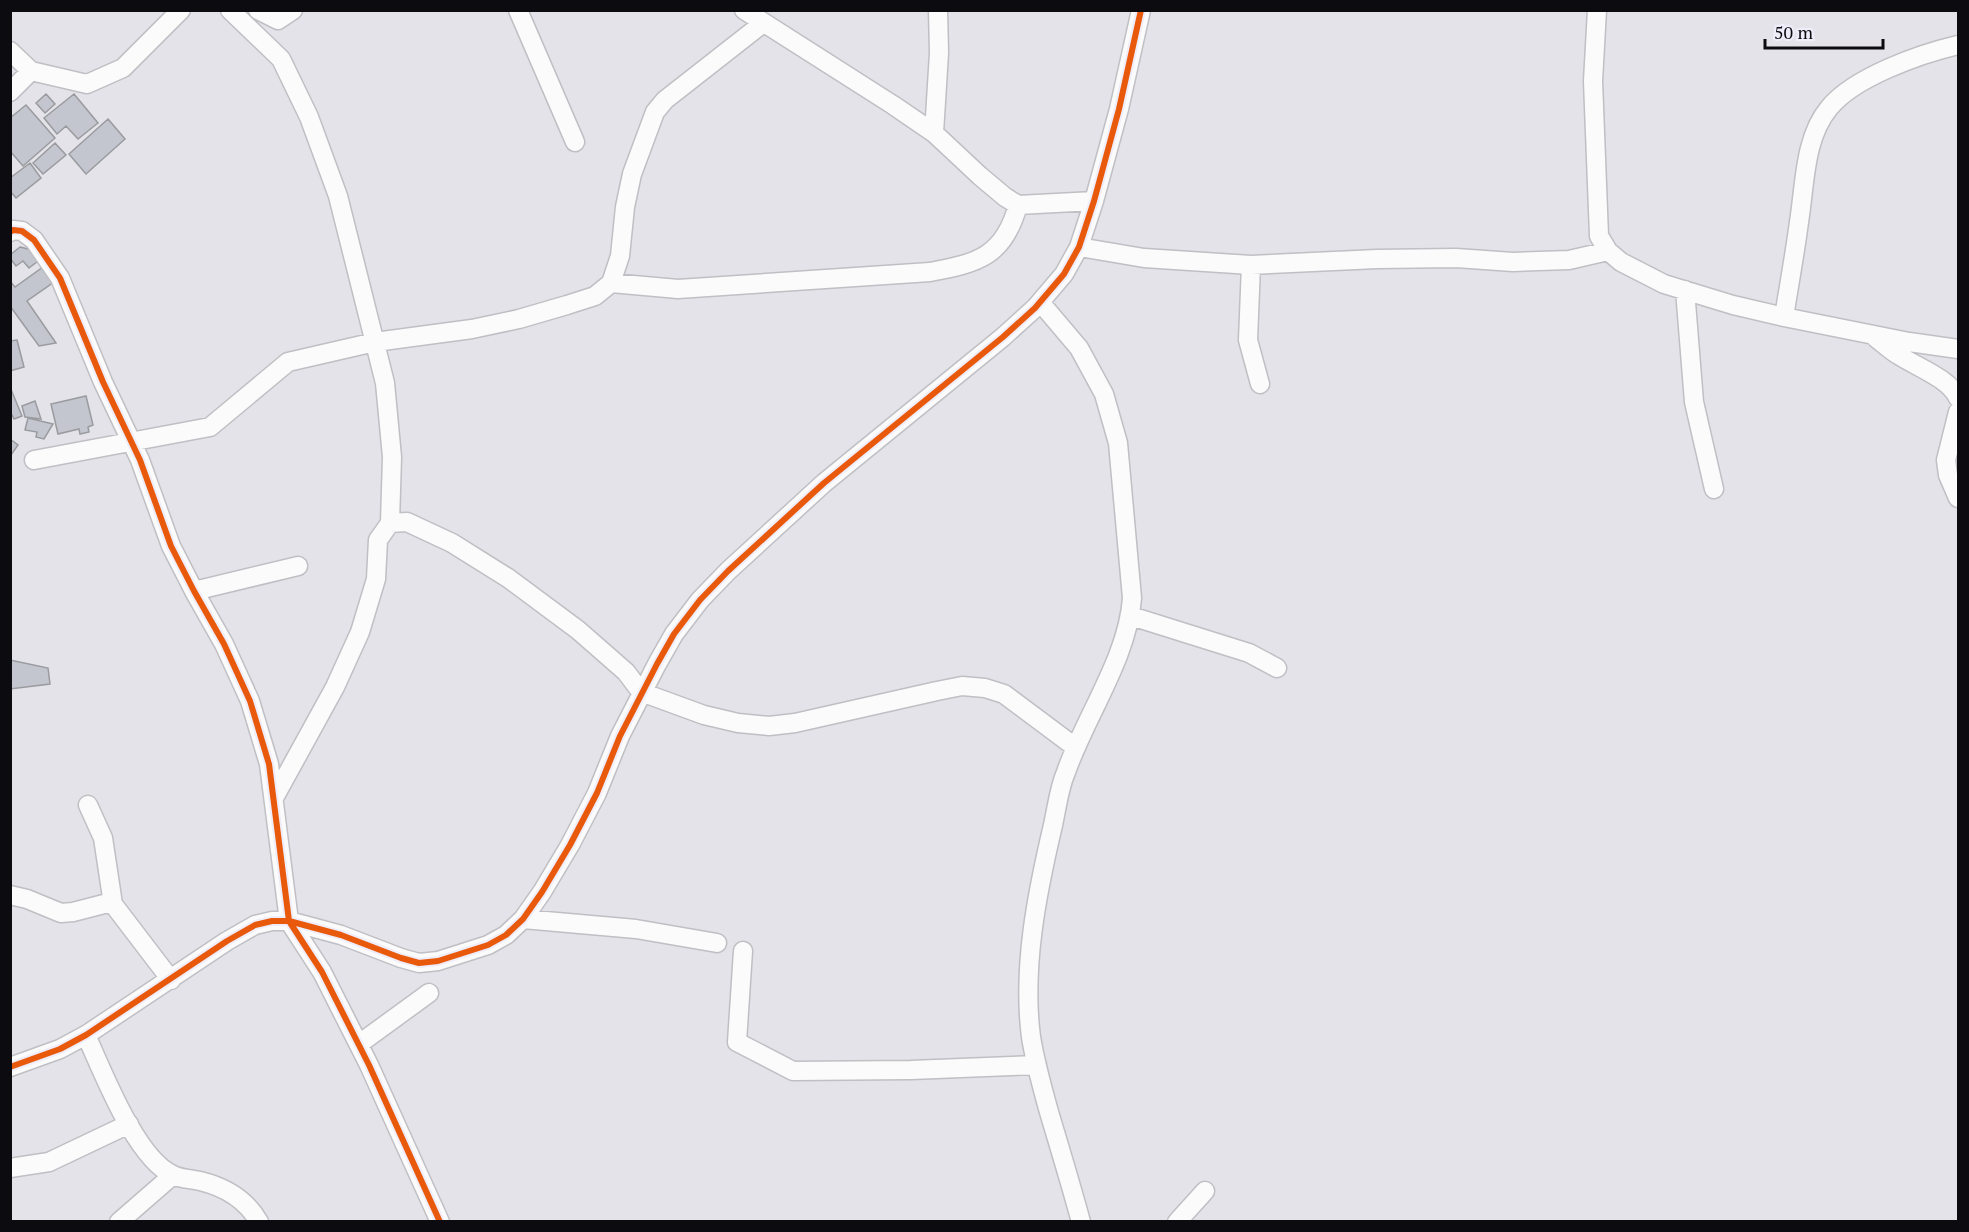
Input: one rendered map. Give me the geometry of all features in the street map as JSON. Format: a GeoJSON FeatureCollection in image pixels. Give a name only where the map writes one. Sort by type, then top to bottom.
{"type":"FeatureCollection","features":[{"type":"Feature","properties":{"kind":"street"},"geometry":{"type":"LineString","coordinates":[[10,51],[31,71],[87,84],[123,68],[182,10]]}},
{"type":"Feature","properties":{"kind":"street"},"geometry":{"type":"LineString","coordinates":[[230,10],[281,59],[309,117],[338,196],[386,383],[392,458],[390,523],[378,540],[376,579],[360,632],[335,687],[273,798]]}},
{"type":"Feature","properties":{"kind":"street"},"geometry":{"type":"LineString","coordinates":[[258,10],[278,20],[293,10]]}},
{"type":"Feature","properties":{"kind":"street"},"geometry":{"type":"LineString","coordinates":[[518,10],[575,142]]}},
{"type":"Feature","properties":{"kind":"street"},"geometry":{"type":"LineString","coordinates":[[744,10],[762,24],[934,133],[980,176],[1018,205],[1094,201]]}},
{"type":"Feature","properties":{"kind":"street"},"geometry":{"type":"LineString","coordinates":[[934,133],[939,52],[938,10]]}},
{"type":"Feature","properties":{"kind":"street"},"geometry":{"type":"LineString","coordinates":[[10,1067],[60,1049],[87,1035],[227,941],[255,925],[272,921],[289,921],[333,933],[419,963],[438,961],[488,945],[506,935],[523,919],[570,845],[597,793],[641,692],[674,634],[700,600],[728,571],[824,483],[1003,337],[1040,302],[1064,274],[1079,247],[1094,201],[1119,109],[1142,10]]}},
{"type":"Feature","properties":{"kind":"street"},"geometry":{"type":"LineString","coordinates":[[1597,10],[1593,81],[1599,236],[1608,251],[1622,262],[1664,284],[1733,304],[1870,334],[1959,350]]}},
{"type":"Feature","properties":{"kind":"street"},"geometry":{"type":"LineString","coordinates":[[34,460],[210,427],[288,362],[375,342],[436,335],[519,319],[595,296],[611,283],[620,256],[625,207],[632,174],[655,112],[665,100],[762,24]]}},
{"type":"Feature","properties":{"kind":"street"},"geometry":{"type":"LineString","coordinates":[[1784,316],[1808,157],[1816,130],[1828,109],[1847,89],[1882,71],[1959,45]]}},
{"type":"Feature","properties":{"kind":"street"},"geometry":{"type":"LineString","coordinates":[[10,92],[31,71]]}},
{"type":"Feature","properties":{"kind":"street"},"geometry":{"type":"LineString","coordinates":[[611,283],[678,289],[930,272],[962,266],[996,250],[1012,226],[1018,205]]}},
{"type":"Feature","properties":{"kind":"street"},"geometry":{"type":"LineString","coordinates":[[11,229],[22,231],[34,240],[60,278],[103,382],[140,460],[171,546],[224,644],[250,701],[269,764],[289,921],[321,972],[359,1044],[440,1221]]}},
{"type":"Feature","properties":{"kind":"street"},"geometry":{"type":"LineString","coordinates":[[1079,247],[1144,258],[1251,264],[1456,258],[1513,262],[1569,261],[1608,251]]}},
{"type":"Feature","properties":{"kind":"street"},"geometry":{"type":"LineString","coordinates":[[1251,264],[1248,340],[1260,384]]}},
{"type":"Feature","properties":{"kind":"street"},"geometry":{"type":"LineString","coordinates":[[1685,290],[1694,402],[1714,489]]}},
{"type":"Feature","properties":{"kind":"street"},"geometry":{"type":"LineString","coordinates":[[1040,302],[1079,348],[1104,394],[1118,443],[1132,598],[1126,637],[1075,747],[1065,774],[1036,906],[1029,990],[1031,1036],[1037,1065],[1081,1221]]}},
{"type":"Feature","properties":{"kind":"street"},"geometry":{"type":"LineString","coordinates":[[1870,334],[1898,355],[1930,372],[1951,387],[1959,398]]}},
{"type":"Feature","properties":{"kind":"street"},"geometry":{"type":"LineString","coordinates":[[1959,412],[1946,460],[1948,475],[1959,498]]}},
{"type":"Feature","properties":{"kind":"street"},"geometry":{"type":"LineString","coordinates":[[390,523],[407,522],[452,543],[508,578],[578,630],[626,672],[641,692],[704,715],[738,723],[769,726],[823,717],[962,686],[985,688],[1004,694],[1075,747]]}},
{"type":"Feature","properties":{"kind":"street"},"geometry":{"type":"LineString","coordinates":[[194,591],[298,566]]}},
{"type":"Feature","properties":{"kind":"street"},"geometry":{"type":"LineString","coordinates":[[1131,616],[1249,653],[1277,668]]}},
{"type":"Feature","properties":{"kind":"street"},"geometry":{"type":"LineString","coordinates":[[88,805],[103,838],[113,904],[171,980]]}},
{"type":"Feature","properties":{"kind":"street"},"geometry":{"type":"LineString","coordinates":[[10,895],[27,899],[61,913],[113,904]]}},
{"type":"Feature","properties":{"kind":"street"},"geometry":{"type":"LineString","coordinates":[[523,919],[636,929],[717,943]]}},
{"type":"Feature","properties":{"kind":"street"},"geometry":{"type":"LineString","coordinates":[[743,951],[737,1042],[793,1071],[911,1070],[1037,1065]]}},
{"type":"Feature","properties":{"kind":"street"},"geometry":{"type":"LineString","coordinates":[[359,1044],[429,993]]}},
{"type":"Feature","properties":{"kind":"street"},"geometry":{"type":"LineString","coordinates":[[87,1035],[121,1113],[148,1156],[173,1175],[204,1182],[234,1194],[251,1208],[259,1221]]}},
{"type":"Feature","properties":{"kind":"street"},"geometry":{"type":"LineString","coordinates":[[10,1168],[49,1162],[129,1124]]}},
{"type":"Feature","properties":{"kind":"street"},"geometry":{"type":"LineString","coordinates":[[119,1221],[173,1175]]}},
{"type":"Feature","properties":{"kind":"street"},"geometry":{"type":"LineString","coordinates":[[1177,1221],[1205,1191]]}},
{"type":"Feature","properties":{"kind":"building"},"geometry":{"type":"Polygon","coordinates":[[[46,94],[55,104],[45,113],[36,103],[46,94]]]}},
{"type":"Feature","properties":{"kind":"building"},"geometry":{"type":"Polygon","coordinates":[[[74,94],[98,123],[78,139],[66,126],[57,134],[44,118],[74,94]]]}},
{"type":"Feature","properties":{"kind":"building"},"geometry":{"type":"Polygon","coordinates":[[[26,105],[55,138],[23,166],[10,151],[10,118],[26,105]]]}},
{"type":"Feature","properties":{"kind":"building"},"geometry":{"type":"Polygon","coordinates":[[[108,119],[125,139],[86,174],[69,154],[108,119]]]}},
{"type":"Feature","properties":{"kind":"building"},"geometry":{"type":"Polygon","coordinates":[[[55,143],[66,155],[43,174],[33,163],[55,143]]]}},
{"type":"Feature","properties":{"kind":"building"},"geometry":{"type":"Polygon","coordinates":[[[30,163],[41,178],[16,198],[10,191],[10,178],[30,163]]]}},
{"type":"Feature","properties":{"kind":"building"},"geometry":{"type":"Polygon","coordinates":[[[20,247],[36,251],[42,258],[29,268],[23,261],[16,266],[10,255],[20,247]]]}},
{"type":"Feature","properties":{"kind":"building"},"geometry":{"type":"Polygon","coordinates":[[[43,267],[54,282],[27,301],[56,343],[39,346],[10,306],[10,281],[15,287],[43,267]]]}},
{"type":"Feature","properties":{"kind":"building"},"geometry":{"type":"Polygon","coordinates":[[[17,340],[24,367],[10,371],[10,341],[17,340]]]}},
{"type":"Feature","properties":{"kind":"building"},"geometry":{"type":"Polygon","coordinates":[[[10,387],[22,416],[14,419],[12,415],[10,416],[10,387]]]}},
{"type":"Feature","properties":{"kind":"building"},"geometry":{"type":"Polygon","coordinates":[[[86,396],[93,425],[88,427],[89,432],[80,434],[79,429],[58,434],[51,404],[86,396]]]}},
{"type":"Feature","properties":{"kind":"building"},"geometry":{"type":"Polygon","coordinates":[[[35,401],[41,419],[25,417],[22,406],[35,401]]]}},
{"type":"Feature","properties":{"kind":"building"},"geometry":{"type":"Polygon","coordinates":[[[28,418],[53,424],[44,439],[36,437],[37,432],[25,430],[28,418]]]}},
{"type":"Feature","properties":{"kind":"building"},"geometry":{"type":"Polygon","coordinates":[[[10,439],[18,445],[11,455],[10,455],[10,439]]]}},
{"type":"Feature","properties":{"kind":"building"},"geometry":{"type":"Polygon","coordinates":[[[10,660],[48,668],[50,684],[10,689],[10,660]]]}},
{"type":"Feature","properties":{"kind":"cycle path"},"geometry":{"type":"LineString","coordinates":[[10,1067],[60,1049],[86,1035],[227,941],[255,925],[272,921],[289,921],[341,935],[419,963],[438,961],[488,945],[506,935],[523,919],[570,845],[597,793],[620,736],[657,664],[674,634],[700,600],[728,571],[824,483],[1003,337],[1035,308],[1064,274],[1079,247],[1094,201],[1119,109],[1141,10]]}},
{"type":"Feature","properties":{"kind":"cycle path"},"geometry":{"type":"LineString","coordinates":[[10,232],[22,231],[34,240],[60,278],[103,382],[140,460],[171,546],[224,644],[250,701],[269,764],[289,921],[322,972],[369,1065],[440,1222]]}}]}
